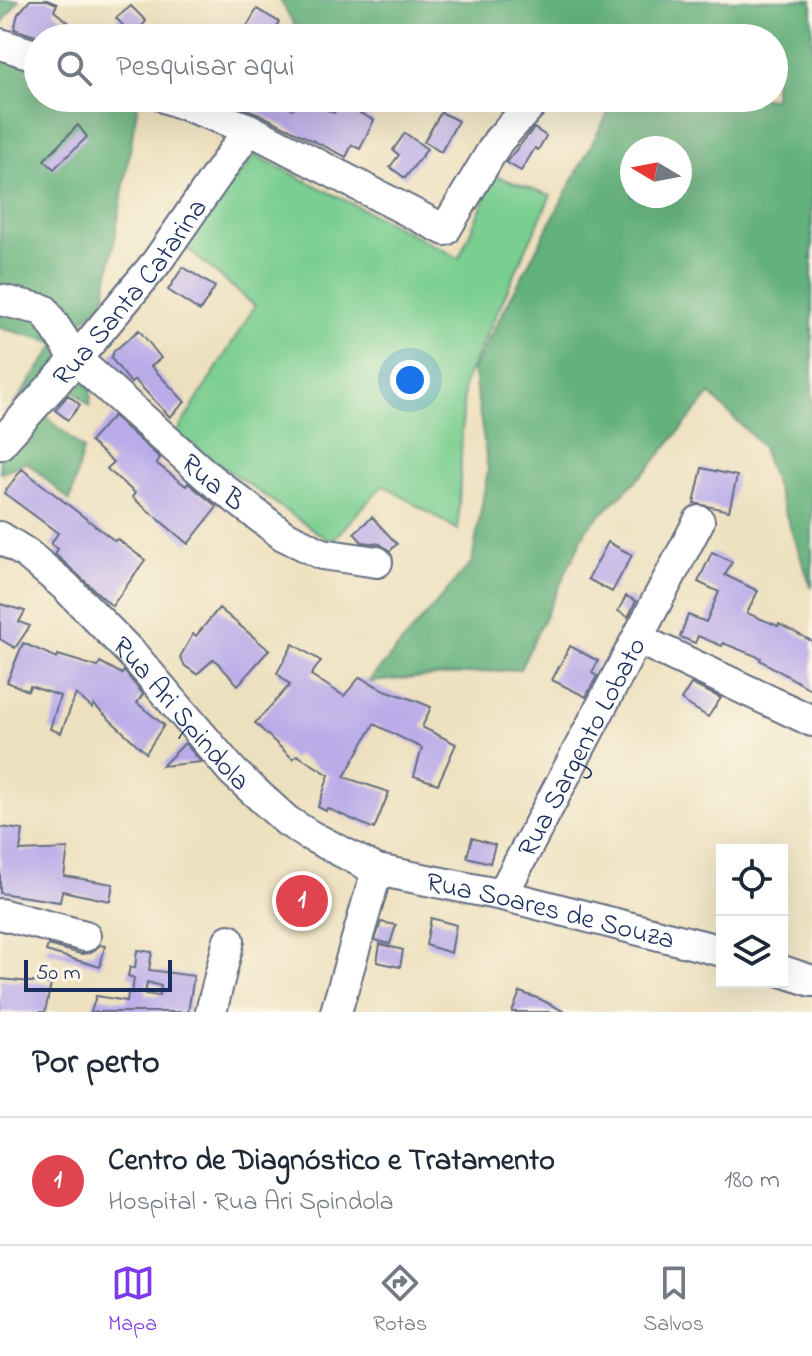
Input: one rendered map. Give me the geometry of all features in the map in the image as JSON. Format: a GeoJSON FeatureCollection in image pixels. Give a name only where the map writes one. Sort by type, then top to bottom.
{"type":"FeatureCollection","features":[{"type":"Feature","properties":{"kind":"street"},"geometry":{"type":"LineString","coordinates":[[0,44],[24,52]]}},
{"type":"Feature","properties":{"kind":"street"},"geometry":{"type":"LineString","coordinates":[[204,112],[249,129],[445,230],[498,141],[524,112]]}},
{"type":"Feature","properties":{"kind":"street","name":"Rua Santa Catarina"},"geometry":{"type":"LineString","coordinates":[[0,444],[156,263],[249,129]]}},
{"type":"Feature","properties":{"kind":"street","name":"Rua B"},"geometry":{"type":"LineString","coordinates":[[0,300],[44,310],[76,359],[208,477],[283,535],[322,554],[377,562]]}},
{"type":"Feature","properties":{"kind":"street"},"geometry":{"type":"LineString","coordinates":[[638,639],[699,521]]}},
{"type":"Feature","properties":{"kind":"street","name":"Rua Ari Spindola"},"geometry":{"type":"LineString","coordinates":[[0,537],[27,554],[94,614],[233,772],[287,821],[377,870]]}},
{"type":"Feature","properties":{"kind":"street","name":"Rua Sargento Lobato"},"geometry":{"type":"LineString","coordinates":[[502,895],[638,639],[812,721]]}},
{"type":"Feature","properties":{"kind":"street"},"geometry":{"type":"LineString","coordinates":[[336,1012],[377,870]]}},
{"type":"Feature","properties":{"kind":"street","name":"Rua Soares de Souza"},"geometry":{"type":"LineString","coordinates":[[377,870],[502,895],[716,949]]}},
{"type":"Feature","properties":{"kind":"street"},"geometry":{"type":"LineString","coordinates":[[0,914],[85,936]]}},
{"type":"Feature","properties":{"kind":"street"},"geometry":{"type":"LineString","coordinates":[[211,1012],[229,940]]}},
{"type":"Feature","properties":{"kind":"street"},"geometry":{"type":"LineString","coordinates":[[788,973],[812,981]]}},
{"type":"Feature","properties":{"kind":"green space"},"geometry":{"type":"Polygon","coordinates":[[[0,0],[19,0],[0,26],[0,0]]]}},
{"type":"Feature","properties":{"kind":"green space"},"geometry":{"type":"Polygon","coordinates":[[[280,0],[812,0],[812,589],[761,445],[710,394],[649,468],[587,528],[520,669],[368,682],[472,562],[488,469],[473,369],[609,112],[788,112],[788,24],[294,24],[280,0]]]}},
{"type":"Feature","properties":{"kind":"green space"},"geometry":{"type":"Polygon","coordinates":[[[0,36],[24,43],[24,112],[136,112],[104,301],[74,329],[101,345],[91,383],[90,406],[67,385],[47,404],[48,418],[83,449],[70,501],[27,462],[0,473],[0,425],[57,343],[0,328],[0,36]]]}},
{"type":"Feature","properties":{"kind":"green space"},"geometry":{"type":"Polygon","coordinates":[[[255,155],[459,258],[495,176],[551,195],[464,384],[458,530],[383,485],[331,542],[176,434],[255,306],[183,245],[255,155]]]}},
{"type":"Feature","properties":{"kind":"building"},"geometry":{"type":"Polygon","coordinates":[[[30,0],[47,0],[57,4],[54,11],[71,24],[24,24],[24,32],[14,29],[18,14],[30,0]]]}},
{"type":"Feature","properties":{"kind":"building"},"geometry":{"type":"Polygon","coordinates":[[[131,6],[146,21],[144,24],[122,24],[116,18],[131,6]]]}},
{"type":"Feature","properties":{"kind":"building"},"geometry":{"type":"Polygon","coordinates":[[[257,9],[279,22],[278,24],[248,24],[257,9]]]}},
{"type":"Feature","properties":{"kind":"building"},"geometry":{"type":"Polygon","coordinates":[[[254,112],[358,112],[374,120],[360,149],[352,145],[346,157],[254,112]]]}},
{"type":"Feature","properties":{"kind":"building"},"geometry":{"type":"Polygon","coordinates":[[[441,112],[458,121],[441,152],[424,142],[441,112]]]}},
{"type":"Feature","properties":{"kind":"building"},"geometry":{"type":"Polygon","coordinates":[[[78,125],[87,137],[54,169],[44,160],[78,125]]]}},
{"type":"Feature","properties":{"kind":"building"},"geometry":{"type":"Polygon","coordinates":[[[534,128],[546,136],[521,171],[506,162],[534,128]]]}},
{"type":"Feature","properties":{"kind":"building"},"geometry":{"type":"Polygon","coordinates":[[[405,133],[427,149],[405,178],[390,167],[399,155],[393,150],[405,133]]]}},
{"type":"Feature","properties":{"kind":"building"},"geometry":{"type":"Polygon","coordinates":[[[183,267],[215,287],[200,311],[168,290],[183,267]]]}},
{"type":"Feature","properties":{"kind":"building"},"geometry":{"type":"Polygon","coordinates":[[[139,330],[161,358],[151,366],[185,402],[170,417],[135,380],[131,383],[111,358],[114,351],[139,330]]]}},
{"type":"Feature","properties":{"kind":"building"},"geometry":{"type":"Polygon","coordinates":[[[68,395],[80,405],[68,420],[55,410],[68,395]]]}},
{"type":"Feature","properties":{"kind":"building"},"geometry":{"type":"Polygon","coordinates":[[[113,416],[160,458],[156,463],[186,486],[188,483],[217,507],[188,544],[132,497],[135,493],[107,469],[113,462],[90,442],[113,416]]]}},
{"type":"Feature","properties":{"kind":"building"},"geometry":{"type":"Polygon","coordinates":[[[702,468],[737,476],[729,511],[694,503],[702,468]]]}},
{"type":"Feature","properties":{"kind":"building"},"geometry":{"type":"Polygon","coordinates":[[[22,469],[115,541],[117,539],[145,560],[112,606],[55,554],[58,549],[51,544],[58,533],[4,493],[22,469]]]}},
{"type":"Feature","properties":{"kind":"building"},"geometry":{"type":"Polygon","coordinates":[[[372,517],[397,544],[390,551],[380,544],[362,542],[354,533],[372,517]]]}},
{"type":"Feature","properties":{"kind":"building"},"geometry":{"type":"Polygon","coordinates":[[[608,542],[632,555],[612,592],[588,579],[608,542]]]}},
{"type":"Feature","properties":{"kind":"building"},"geometry":{"type":"Polygon","coordinates":[[[712,552],[732,562],[725,575],[758,591],[747,613],[779,624],[812,641],[812,690],[761,658],[698,636],[695,643],[680,637],[688,615],[706,622],[719,592],[698,582],[712,552]]]}},
{"type":"Feature","properties":{"kind":"building"},"geometry":{"type":"Polygon","coordinates":[[[626,596],[636,601],[628,617],[618,611],[626,596]]]}},
{"type":"Feature","properties":{"kind":"building"},"geometry":{"type":"Polygon","coordinates":[[[0,604],[25,611],[19,622],[30,626],[15,648],[0,639],[0,604]]]}},
{"type":"Feature","properties":{"kind":"building"},"geometry":{"type":"Polygon","coordinates":[[[219,608],[269,650],[238,685],[214,659],[197,674],[185,666],[180,657],[193,634],[196,636],[219,608]]]}},
{"type":"Feature","properties":{"kind":"building"},"geometry":{"type":"Polygon","coordinates":[[[23,643],[57,658],[58,655],[98,667],[100,662],[122,674],[124,671],[143,694],[137,703],[164,725],[146,753],[94,705],[92,708],[76,694],[61,733],[50,729],[60,696],[30,686],[28,691],[7,682],[23,643]]]}},
{"type":"Feature","properties":{"kind":"building"},"geometry":{"type":"Polygon","coordinates":[[[293,644],[321,661],[311,675],[344,696],[360,677],[382,689],[431,707],[422,727],[456,744],[438,784],[414,776],[422,748],[374,724],[344,777],[389,792],[374,829],[318,807],[329,775],[297,755],[293,759],[255,723],[290,685],[277,673],[293,644]]]}},
{"type":"Feature","properties":{"kind":"building"},"geometry":{"type":"Polygon","coordinates":[[[570,646],[598,661],[592,673],[597,676],[586,697],[552,680],[570,646]]]}},
{"type":"Feature","properties":{"kind":"building"},"geometry":{"type":"Polygon","coordinates":[[[691,684],[721,698],[708,717],[681,700],[691,684]]]}},
{"type":"Feature","properties":{"kind":"building"},"geometry":{"type":"Polygon","coordinates":[[[185,743],[201,762],[162,766],[185,743]]]}},
{"type":"Feature","properties":{"kind":"building"},"geometry":{"type":"Polygon","coordinates":[[[0,827],[23,830],[20,851],[68,849],[64,876],[113,884],[110,901],[62,891],[60,902],[0,893],[0,827]]]}},
{"type":"Feature","properties":{"kind":"building"},"geometry":{"type":"Polygon","coordinates":[[[472,838],[495,845],[490,863],[467,857],[472,838]]]}},
{"type":"Feature","properties":{"kind":"building"},"geometry":{"type":"Polygon","coordinates":[[[431,918],[456,925],[451,953],[426,945],[431,918]]]}},
{"type":"Feature","properties":{"kind":"building"},"geometry":{"type":"Polygon","coordinates":[[[381,922],[396,925],[390,944],[375,940],[381,922]]]}},
{"type":"Feature","properties":{"kind":"building"},"geometry":{"type":"Polygon","coordinates":[[[380,944],[403,950],[400,967],[377,962],[380,944]]]}},
{"type":"Feature","properties":{"kind":"building"},"geometry":{"type":"Polygon","coordinates":[[[48,945],[81,954],[91,953],[100,945],[105,946],[100,967],[46,951],[48,945]]]}},
{"type":"Feature","properties":{"kind":"building"},"geometry":{"type":"Polygon","coordinates":[[[137,950],[152,952],[149,970],[194,976],[188,1012],[91,1012],[96,996],[127,1001],[128,993],[132,993],[134,978],[128,976],[130,967],[135,968],[137,950]],[[147,982],[145,994],[159,996],[161,986],[147,982]]]}},
{"type":"Feature","properties":{"kind":"building"},"geometry":{"type":"Polygon","coordinates":[[[0,979],[51,984],[45,1012],[0,1012],[0,979]]]}},
{"type":"Feature","properties":{"kind":"building"},"geometry":{"type":"Polygon","coordinates":[[[520,992],[540,999],[565,1012],[512,1012],[520,992]]]}},
{"type":"Feature","properties":{"kind":"place","name":"Centro de Diagnóstico e Tratamento"},"geometry":{"type":"Point","coordinates":[302,901]}}]}
